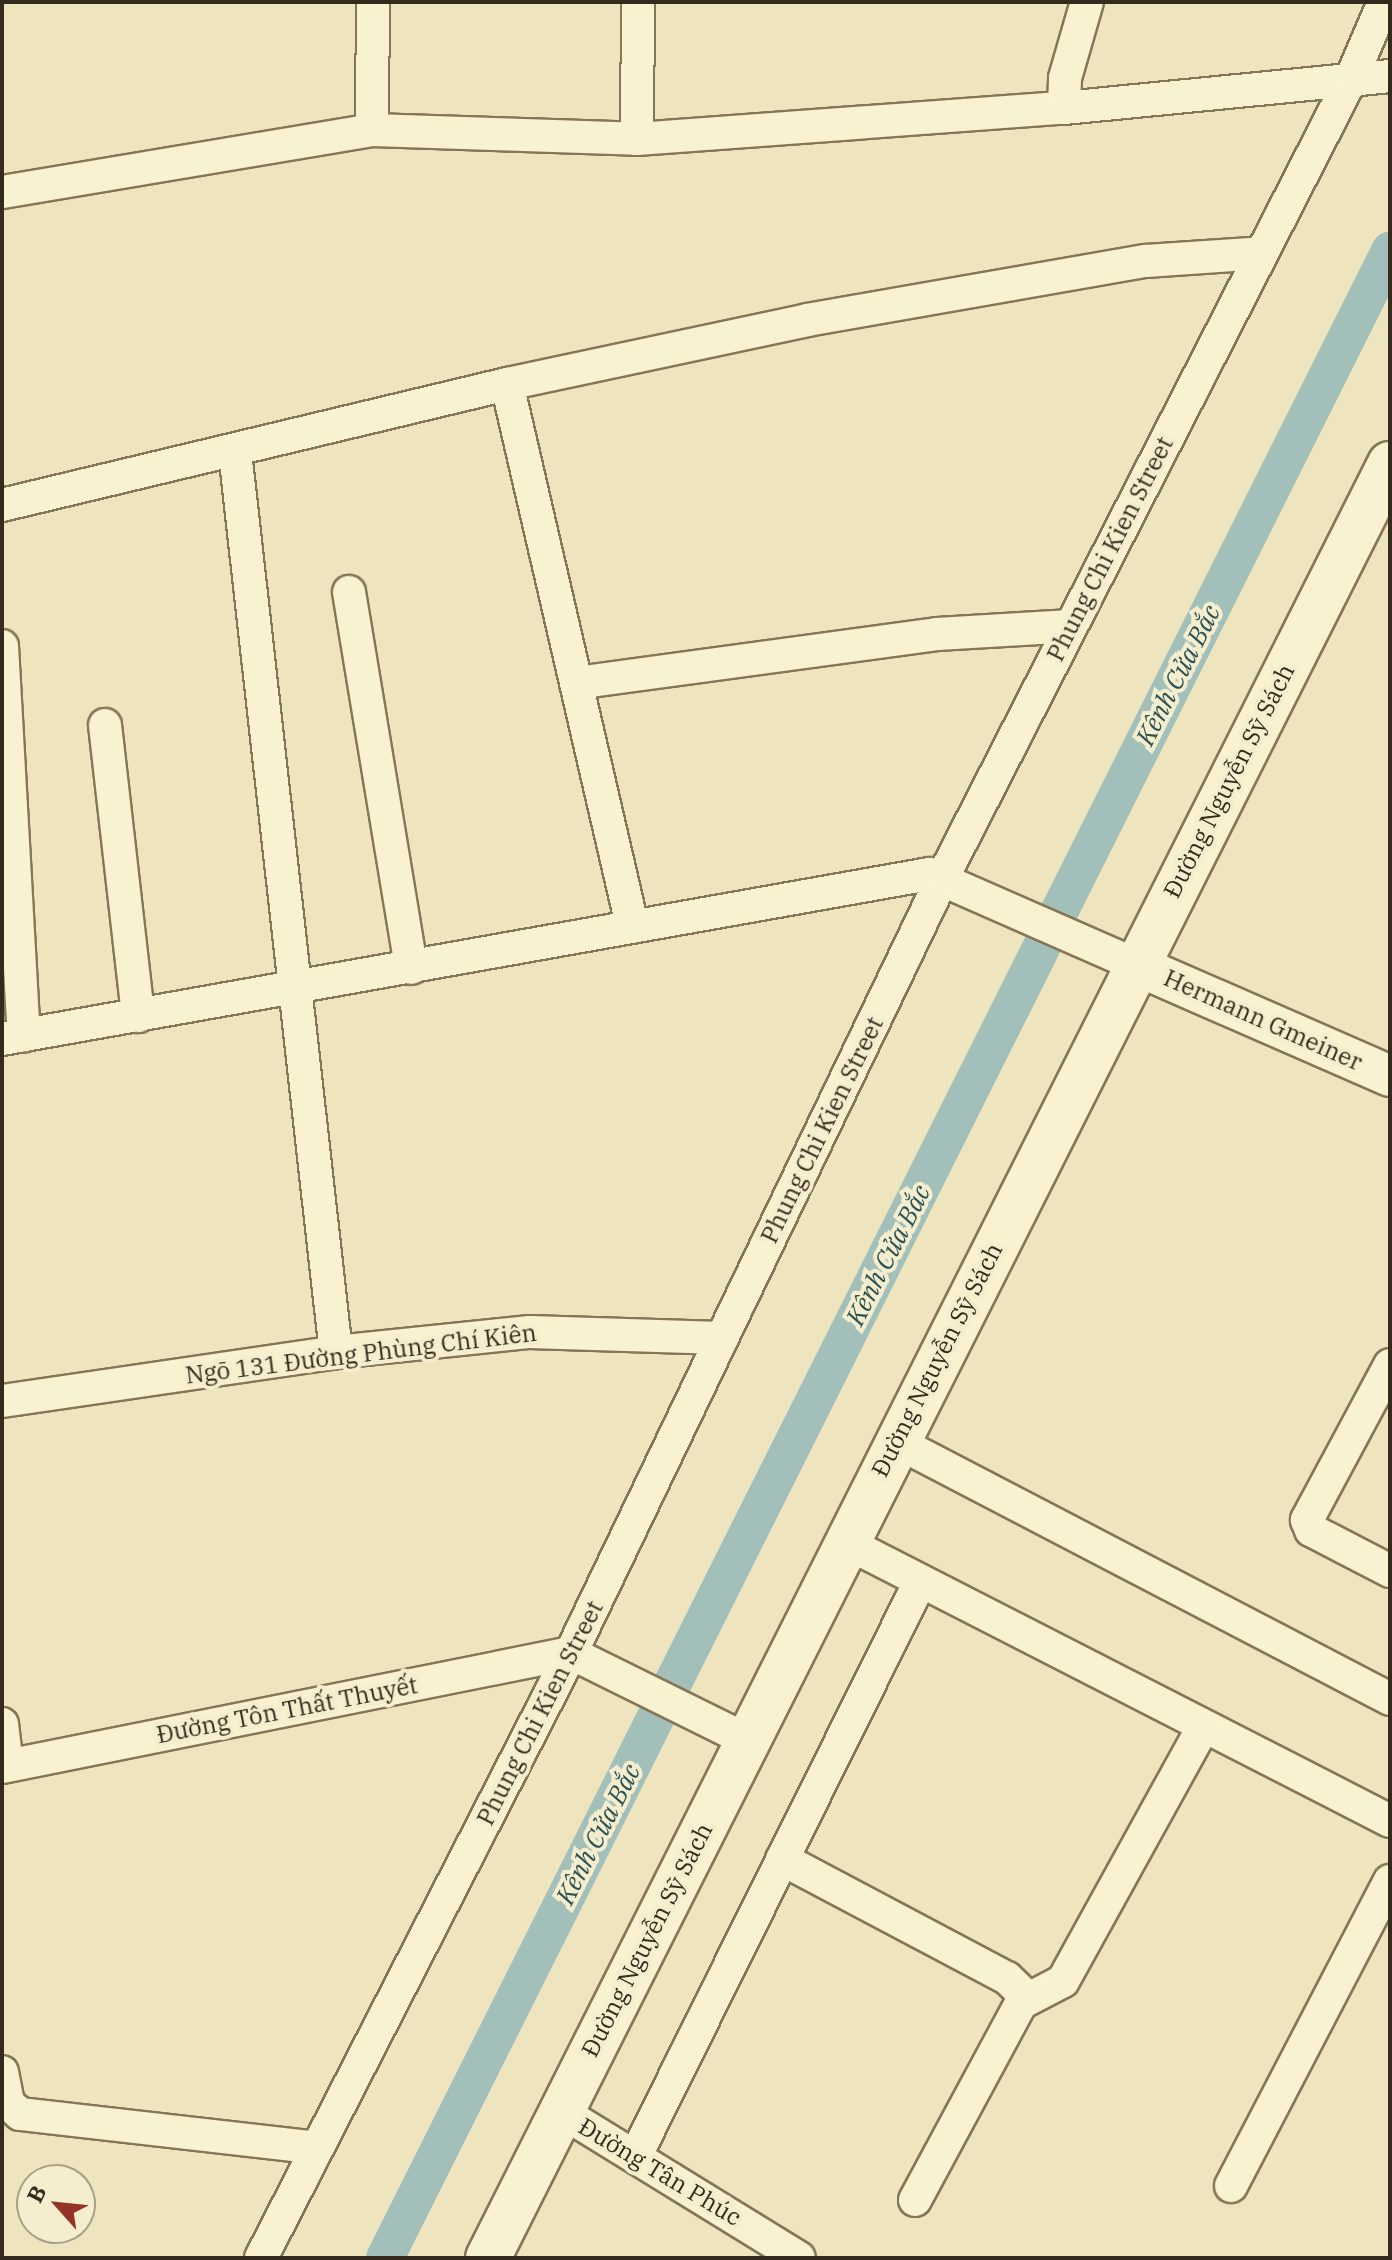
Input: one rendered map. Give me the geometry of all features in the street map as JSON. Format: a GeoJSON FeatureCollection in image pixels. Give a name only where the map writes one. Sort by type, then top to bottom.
{"type":"FeatureCollection","features":[{"type":"Feature","properties":{"kind":"main road","name":"Đường Nguyễn Sỹ Sách"},"geometry":{"type":"LineString","coordinates":[[488,2258],[895,1441],[1390,464]]}},
{"type":"Feature","properties":{"kind":"street"},"geometry":{"type":"LineString","coordinates":[[372,130],[373,2]]}},
{"type":"Feature","properties":{"kind":"street"},"geometry":{"type":"LineString","coordinates":[[637,139],[638,2]]}},
{"type":"Feature","properties":{"kind":"street"},"geometry":{"type":"LineString","coordinates":[[1064,108],[1065,78],[1087,2]]}},
{"type":"Feature","properties":{"kind":"street","name":"Phung Chi Kien Street"},"geometry":{"type":"LineString","coordinates":[[261,2258],[317,2148],[586,1659],[722,1338],[943,877],[1071,626],[1262,253],[1374,77],[1384,2]]}},
{"type":"Feature","properties":{"kind":"street"},"geometry":{"type":"LineString","coordinates":[[2,192],[372,130],[637,139],[1064,108],[1374,77]]}},
{"type":"Feature","properties":{"kind":"street"},"geometry":{"type":"LineString","coordinates":[[2,505],[235,452],[507,384],[988,287],[1146,261],[1262,253]]}},
{"type":"Feature","properties":{"kind":"street"},"geometry":{"type":"LineString","coordinates":[[507,384],[632,925]]}},
{"type":"Feature","properties":{"kind":"street"},"geometry":{"type":"LineString","coordinates":[[235,452],[336,1352]]}},
{"type":"Feature","properties":{"kind":"street"},"geometry":{"type":"LineString","coordinates":[[349,592],[411,968]]}},
{"type":"Feature","properties":{"kind":"street"},"geometry":{"type":"LineString","coordinates":[[576,683],[937,634],[1071,626]]}},
{"type":"Feature","properties":{"kind":"street"},"geometry":{"type":"LineString","coordinates":[[2,646],[13,1037],[295,990],[901,876],[943,877],[1136,965]]}},
{"type":"Feature","properties":{"kind":"street"},"geometry":{"type":"LineString","coordinates":[[105,725],[138,1016]]}},
{"type":"Feature","properties":{"kind":"street","name":"Hermann Gmeiner"},"geometry":{"type":"LineString","coordinates":[[1136,965],[1390,1076]]}},
{"type":"Feature","properties":{"kind":"street","name":"Ngõ 131 Đường Phùng Chí Kiên"},"geometry":{"type":"LineString","coordinates":[[2,1401],[336,1352],[530,1332],[722,1338]]}},
{"type":"Feature","properties":{"kind":"street"},"geometry":{"type":"LineString","coordinates":[[1390,1365],[1307,1520],[1311,1530],[1390,1571]]}},
{"type":"Feature","properties":{"kind":"street"},"geometry":{"type":"LineString","coordinates":[[895,1441],[1390,1699]]}},
{"type":"Feature","properties":{"kind":"street"},"geometry":{"type":"LineString","coordinates":[[845,1542],[1390,1821]]}},
{"type":"Feature","properties":{"kind":"street"},"geometry":{"type":"LineString","coordinates":[[636,2155],[920,1582]]}},
{"type":"Feature","properties":{"kind":"street"},"geometry":{"type":"LineString","coordinates":[[586,1659],[693,1710],[747,1740]]}},
{"type":"Feature","properties":{"kind":"street","name":"Đường Tôn Thất Thuyết"},"geometry":{"type":"LineString","coordinates":[[5,1766],[586,1659]]}},
{"type":"Feature","properties":{"kind":"street"},"geometry":{"type":"LineString","coordinates":[[2,1724],[5,1766]]}},
{"type":"Feature","properties":{"kind":"street"},"geometry":{"type":"LineString","coordinates":[[915,2200],[1027,1997],[1063,1981],[1204,1726]]}},
{"type":"Feature","properties":{"kind":"street"},"geometry":{"type":"LineString","coordinates":[[782,1859],[1007,1978],[1027,1997]]}},
{"type":"Feature","properties":{"kind":"street"},"geometry":{"type":"LineString","coordinates":[[1231,2186],[1390,1881]]}},
{"type":"Feature","properties":{"kind":"street"},"geometry":{"type":"LineString","coordinates":[[2,2072],[8,2103],[20,2114],[317,2148]]}},
{"type":"Feature","properties":{"kind":"street","name":"Đường Tân Phúc"},"geometry":{"type":"LineString","coordinates":[[562,2112],[636,2155],[794,2256]]}},
{"type":"Feature","properties":{"kind":"waterway","name":"Kênh Cửa Bắc"},"geometry":{"type":"LineString","coordinates":[[385,2258],[1390,251]]}}]}
